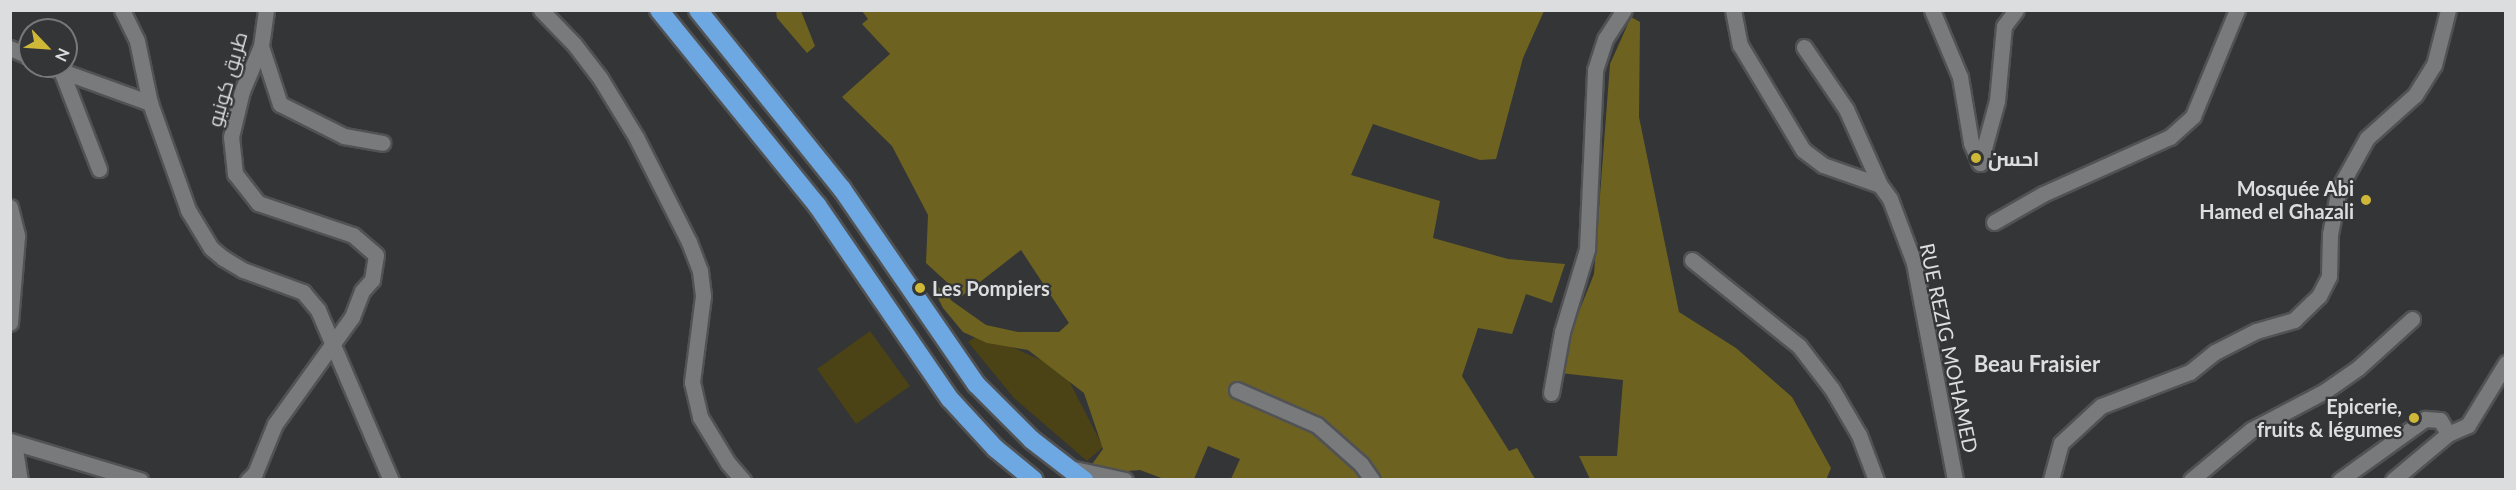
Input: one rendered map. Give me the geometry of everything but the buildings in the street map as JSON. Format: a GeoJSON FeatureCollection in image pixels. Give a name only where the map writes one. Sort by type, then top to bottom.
{"type":"FeatureCollection","features":[{"type":"Feature","properties":{"kind":"highway"},"geometry":{"type":"LineString","coordinates":[[659,10],[817,205],[955,406],[995,448],[1034,480]]}},
{"type":"Feature","properties":{"kind":"highway"},"geometry":{"type":"LineString","coordinates":[[698,10],[842,189],[976,384],[1011,421],[1076,474]]}},
{"type":"Feature","properties":{"kind":"street"},"geometry":{"type":"LineString","coordinates":[[122,10],[137,40],[150,103],[188,210],[211,248],[243,270],[303,292],[318,310],[353,399],[391,480]]}},
{"type":"Feature","properties":{"kind":"street","name":"طريق كونيو"},"geometry":{"type":"LineString","coordinates":[[266,10],[261,46],[243,91],[231,137],[235,174],[258,203],[353,235],[376,255],[372,280],[362,291],[352,317],[331,346]]}},
{"type":"Feature","properties":{"kind":"street"},"geometry":{"type":"LineString","coordinates":[[541,10],[574,44],[600,78],[636,137],[689,242],[700,271],[703,296],[692,382],[700,417],[728,463],[743,480]]}},
{"type":"Feature","properties":{"kind":"street"},"geometry":{"type":"LineString","coordinates":[[1551,393],[1562,332],[1587,249],[1595,70],[1605,39],[1624,10]]}},
{"type":"Feature","properties":{"kind":"street"},"geometry":{"type":"LineString","coordinates":[[1733,10],[1740,45],[1803,150],[1823,165],[1880,185]]}},
{"type":"Feature","properties":{"kind":"street"},"geometry":{"type":"LineString","coordinates":[[1932,10],[1960,77],[1971,143],[1980,163],[1997,101],[2004,26],[2016,10]]}},
{"type":"Feature","properties":{"kind":"street"},"geometry":{"type":"LineString","coordinates":[[1994,222],[2043,194],[2170,137],[2193,116],[2237,10]]}},
{"type":"Feature","properties":{"kind":"street"},"geometry":{"type":"LineString","coordinates":[[2051,480],[2061,443],[2101,406],[2190,372],[2216,352],[2256,331],[2294,320],[2319,296],[2329,276],[2330,234],[2339,188],[2367,138],[2415,95],[2434,65],[2448,10]]}},
{"type":"Feature","properties":{"kind":"street"},"geometry":{"type":"LineString","coordinates":[[261,46],[280,104],[344,136],[381,143]]}},
{"type":"Feature","properties":{"kind":"street","name":"RUE REZIG MOHAMED"},"geometry":{"type":"LineString","coordinates":[[1804,47],[1846,109],[1880,185],[1890,200],[1914,263],[1955,480]]}},
{"type":"Feature","properties":{"kind":"street"},"geometry":{"type":"LineString","coordinates":[[78,77],[150,103]]}},
{"type":"Feature","properties":{"kind":"street"},"geometry":{"type":"LineString","coordinates":[[59,78],[99,169]]}},
{"type":"Feature","properties":{"kind":"street"},"geometry":{"type":"LineString","coordinates":[[10,207],[17,236],[10,323]]}},
{"type":"Feature","properties":{"kind":"street"},"geometry":{"type":"LineString","coordinates":[[1692,260],[1798,346],[1832,389],[1854,426],[1876,480]]}},
{"type":"Feature","properties":{"kind":"street"},"geometry":{"type":"LineString","coordinates":[[2192,480],[2251,430],[2325,391],[2358,368],[2412,319]]}},
{"type":"Feature","properties":{"kind":"street"},"geometry":{"type":"LineString","coordinates":[[248,480],[255,473],[275,424],[331,346]]}},
{"type":"Feature","properties":{"kind":"street"},"geometry":{"type":"LineString","coordinates":[[2393,480],[2448,434],[2468,425],[2505,363]]}},
{"type":"Feature","properties":{"kind":"street"},"geometry":{"type":"LineString","coordinates":[[1237,390],[1317,425],[1361,464],[1372,480]]}},
{"type":"Feature","properties":{"kind":"street"},"geometry":{"type":"LineString","coordinates":[[2340,480],[2425,419],[2440,420],[2448,434]]}},
{"type":"Feature","properties":{"kind":"street"},"geometry":{"type":"LineString","coordinates":[[20,480],[12,442],[140,480]]}},
{"type":"Feature","properties":{"kind":"street"},"geometry":{"type":"LineString","coordinates":[[1076,474],[1125,480]]}},
{"type":"Feature","properties":{"kind":"shaded area"},"geometry":{"type":"Polygon","coordinates":[[[776,11],[801,11],[815,46],[807,53],[777,18],[776,11]]]}},
{"type":"Feature","properties":{"kind":"shaded area"},"geometry":{"type":"Polygon","coordinates":[[[862,11],[1544,11],[1523,58],[1496,159],[1480,160],[1373,124],[1351,175],[1440,201],[1433,238],[1508,259],[1565,264],[1552,303],[1526,294],[1512,334],[1478,328],[1462,376],[1509,451],[1517,448],[1535,479],[1231,479],[1240,459],[1208,446],[1194,479],[1164,479],[1140,470],[1102,473],[1090,467],[1103,449],[1084,393],[1028,350],[987,343],[963,332],[943,308],[931,284],[934,282],[952,301],[986,325],[1018,332],[1059,332],[1069,323],[1021,250],[962,296],[926,263],[928,215],[892,146],[842,97],[890,54],[862,24],[868,19],[862,11]]]}},
{"type":"Feature","properties":{"kind":"shaded area"},"geometry":{"type":"Polygon","coordinates":[[[1631,17],[1640,22],[1639,117],[1679,312],[1736,348],[1792,397],[1831,468],[1826,480],[1590,479],[1579,456],[1617,456],[1623,380],[1560,373],[1566,344],[1594,274],[1610,64],[1631,17]]]}},
{"type":"Feature","properties":{"kind":"shaded area"},"geometry":{"type":"Polygon","coordinates":[[[870,331],[910,386],[856,424],[817,369],[870,331]]]}},
{"type":"Feature","properties":{"kind":"shaded area"},"geometry":{"type":"Polygon","coordinates":[[[982,333],[1064,371],[1103,447],[1087,461],[1014,398],[968,342],[982,333]]]}},
{"type":"Feature","properties":{"kind":"place","name":"احسن"},"geometry":{"type":"Point","coordinates":[1976,158]}},
{"type":"Feature","properties":{"kind":"place","name":"Mosquée Abi Hamed el Ghazali"},"geometry":{"type":"Point","coordinates":[2366,200]}},
{"type":"Feature","properties":{"kind":"place","name":"Les Pompiers"},"geometry":{"type":"Point","coordinates":[920,288]}},
{"type":"Feature","properties":{"kind":"place","name":"Epicerie, fruits & légumes"},"geometry":{"type":"Point","coordinates":[2414,418]}},
{"type":"Feature","properties":{"kind":"district","name":"Beau Fraisier"},"geometry":{"type":"Point","coordinates":[2037,364]}}]}
